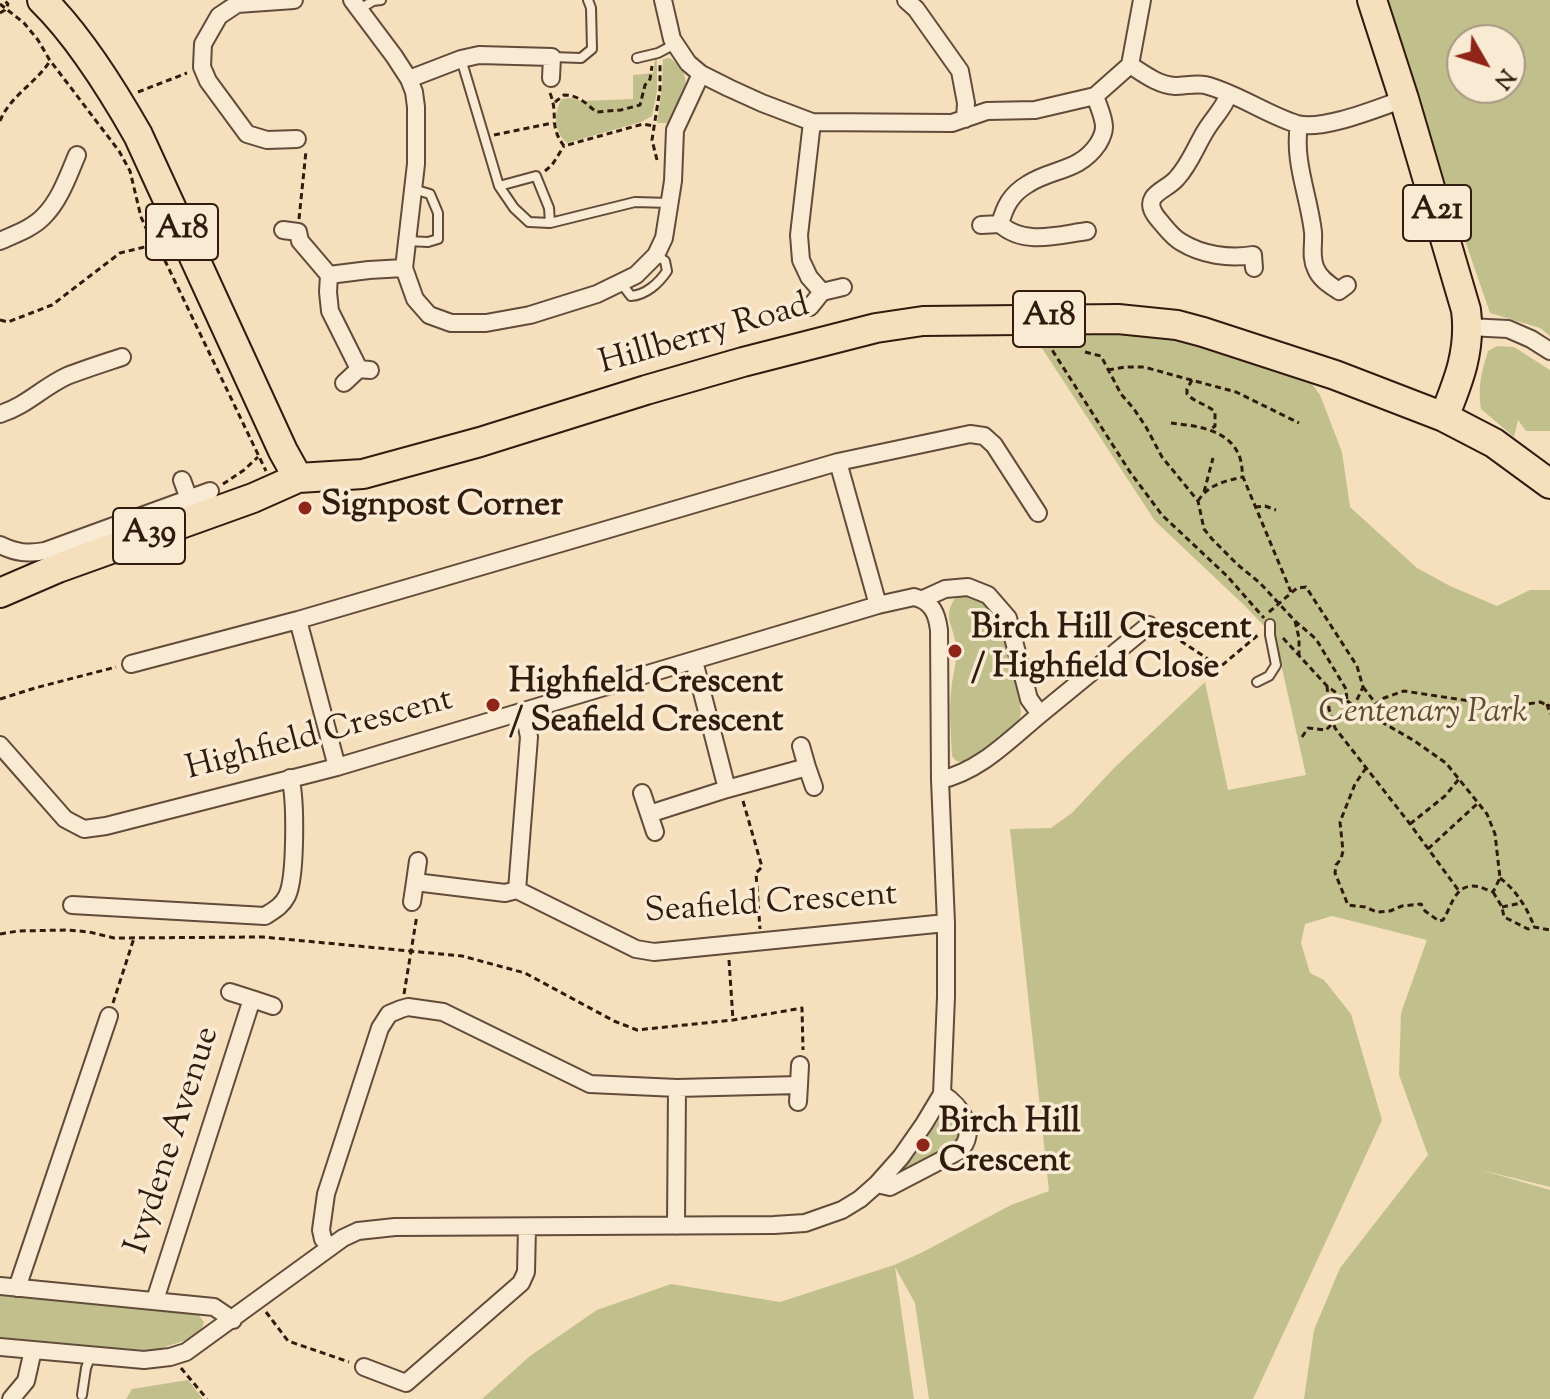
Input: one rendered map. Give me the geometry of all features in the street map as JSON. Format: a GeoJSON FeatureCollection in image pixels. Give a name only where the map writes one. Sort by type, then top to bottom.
{"type":"FeatureCollection","features":[{"type":"Feature","properties":{"kind":"highway","name":"A18"},"geometry":{"type":"LineString","coordinates":[[42,0],[118,99],[138,135],[298,478]]}},
{"type":"Feature","properties":{"kind":"highway","name":"A21"},"geometry":{"type":"LineString","coordinates":[[1372,0],[1466,310],[1468,343],[1444,417]]}},
{"type":"Feature","properties":{"kind":"highway","name":"Hillberry Road"},"geometry":{"type":"LineString","coordinates":[[0,593],[58,568],[253,498],[298,478],[344,477],[386,468],[646,390],[876,328],[923,321],[1118,319],[1177,325],[1323,371],[1444,417]]}},
{"type":"Feature","properties":{"kind":"highway","name":"A18"},"geometry":{"type":"LineString","coordinates":[[1444,417],[1494,443],[1550,484]]}},
{"type":"Feature","properties":{"kind":"street"},"geometry":{"type":"LineString","coordinates":[[294,0],[237,4],[219,16],[203,44],[202,67],[208,81],[247,134],[267,140],[297,139]]}},
{"type":"Feature","properties":{"kind":"street"},"geometry":{"type":"LineString","coordinates":[[663,0],[672,39],[688,63],[701,74],[762,103],[812,122],[952,123],[987,111],[1035,110],[1095,96],[1130,65],[1142,0]]}},
{"type":"Feature","properties":{"kind":"street"},"geometry":{"type":"LineString","coordinates":[[906,0],[916,9],[960,71],[966,103],[965,119]]}},
{"type":"Feature","properties":{"kind":"street"},"geometry":{"type":"LineString","coordinates":[[355,5],[394,56],[414,92],[416,164],[404,268],[415,299],[429,315],[451,323],[486,323],[530,315],[597,294],[636,275],[656,255],[664,238],[673,181],[675,130],[701,74]]}},
{"type":"Feature","properties":{"kind":"street"},"geometry":{"type":"LineString","coordinates":[[409,79],[479,55],[552,57],[551,78]]}},
{"type":"Feature","properties":{"kind":"street"},"geometry":{"type":"LineString","coordinates":[[1130,65],[1172,86],[1203,84],[1299,125],[1335,122],[1404,99]]}},
{"type":"Feature","properties":{"kind":"street"},"geometry":{"type":"LineString","coordinates":[[1229,94],[1176,181],[1150,194],[1151,205],[1155,215],[1179,241],[1221,256],[1254,256]]}},
{"type":"Feature","properties":{"kind":"street"},"geometry":{"type":"LineString","coordinates":[[1000,224],[1005,206],[1029,182],[1067,169],[1091,155],[1101,140],[1104,126],[1095,96]]}},
{"type":"Feature","properties":{"kind":"street"},"geometry":{"type":"LineString","coordinates":[[812,122],[799,235],[801,260],[809,277],[822,292]]}},
{"type":"Feature","properties":{"kind":"street"},"geometry":{"type":"LineString","coordinates":[[1299,125],[1298,158],[1314,235],[1312,258],[1317,272],[1339,292]]}},
{"type":"Feature","properties":{"kind":"street"},"geometry":{"type":"LineString","coordinates":[[0,241],[22,232],[43,217],[59,195],[77,155]]}},
{"type":"Feature","properties":{"kind":"street"},"geometry":{"type":"LineString","coordinates":[[981,225],[1000,224],[1008,232],[1032,238],[1087,231]]}},
{"type":"Feature","properties":{"kind":"street"},"geometry":{"type":"LineString","coordinates":[[296,231],[300,241],[329,275],[330,311],[364,370],[344,383]]}},
{"type":"Feature","properties":{"kind":"street"},"geometry":{"type":"LineString","coordinates":[[329,275],[404,268]]}},
{"type":"Feature","properties":{"kind":"street"},"geometry":{"type":"LineString","coordinates":[[810,307],[822,292],[843,287]]}},
{"type":"Feature","properties":{"kind":"street"},"geometry":{"type":"LineString","coordinates":[[1468,327],[1508,329],[1550,351]]}},
{"type":"Feature","properties":{"kind":"street"},"geometry":{"type":"LineString","coordinates":[[0,414],[31,400],[65,377],[122,357]]}},
{"type":"Feature","properties":{"kind":"street"},"geometry":{"type":"LineString","coordinates":[[131,664],[298,620],[838,462],[970,434],[984,436],[994,445],[1038,513]]}},
{"type":"Feature","properties":{"kind":"street"},"geometry":{"type":"LineString","coordinates":[[838,462],[878,605]]}},
{"type":"Feature","properties":{"kind":"street"},"geometry":{"type":"LineString","coordinates":[[182,480],[189,499]]}},
{"type":"Feature","properties":{"kind":"street"},"geometry":{"type":"LineString","coordinates":[[0,545],[18,553],[45,551],[210,491]]}},
{"type":"Feature","properties":{"kind":"street","name":"Highfield Crescent"},"geometry":{"type":"LineString","coordinates":[[0,745],[65,819],[84,829],[106,826],[337,767],[878,605],[914,597],[923,599],[945,589],[968,587],[988,595],[1008,618],[1029,699],[1040,714]]}},
{"type":"Feature","properties":{"kind":"street"},"geometry":{"type":"LineString","coordinates":[[0,1347],[144,1360],[186,1352],[330,1247],[358,1231],[395,1227],[774,1225],[805,1223],[842,1210],[860,1199],[901,1157],[942,1094],[946,923],[940,780],[939,630],[936,613],[923,599]]}},
{"type":"Feature","properties":{"kind":"street"},"geometry":{"type":"LineString","coordinates":[[298,620],[337,767]]}},
{"type":"Feature","properties":{"kind":"street"},"geometry":{"type":"LineString","coordinates":[[940,780],[970,769],[998,751],[1149,625]]}},
{"type":"Feature","properties":{"kind":"street"},"geometry":{"type":"LineString","coordinates":[[694,661],[733,787]]}},
{"type":"Feature","properties":{"kind":"street"},"geometry":{"type":"LineString","coordinates":[[517,890],[529,737],[524,712]]}},
{"type":"Feature","properties":{"kind":"street"},"geometry":{"type":"LineString","coordinates":[[801,746],[814,787]]}},
{"type":"Feature","properties":{"kind":"street"},"geometry":{"type":"LineString","coordinates":[[649,814],[807,767]]}},
{"type":"Feature","properties":{"kind":"street"},"geometry":{"type":"LineString","coordinates":[[72,905],[265,916],[279,908],[289,893],[293,854],[295,810],[290,778]]}},
{"type":"Feature","properties":{"kind":"street"},"geometry":{"type":"LineString","coordinates":[[642,793],[655,832]]}},
{"type":"Feature","properties":{"kind":"street"},"geometry":{"type":"LineString","coordinates":[[412,902],[418,861]]}},
{"type":"Feature","properties":{"kind":"street","name":"Seafield Crescent"},"geometry":{"type":"LineString","coordinates":[[415,882],[505,893],[517,890],[636,949],[654,952],[946,923]]}},
{"type":"Feature","properties":{"kind":"street","name":"Ivydene Avenue"},"geometry":{"type":"LineString","coordinates":[[230,992],[273,1006]]}},
{"type":"Feature","properties":{"kind":"street","name":"Ivydene Avenue"},"geometry":{"type":"LineString","coordinates":[[155,1300],[252,999]]}},
{"type":"Feature","properties":{"kind":"street"},"geometry":{"type":"LineString","coordinates":[[330,1247],[323,1239],[321,1230],[326,1194],[380,1028],[389,1014],[401,1009],[408,1007],[443,1012],[590,1084],[799,1094],[800,1065]]}},
{"type":"Feature","properties":{"kind":"street"},"geometry":{"type":"LineString","coordinates":[[109,1016],[9,1287],[214,1307],[233,1320]]}},
{"type":"Feature","properties":{"kind":"street"},"geometry":{"type":"LineString","coordinates":[[676,1226],[677,1088]]}},
{"type":"Feature","properties":{"kind":"street"},"geometry":{"type":"LineString","coordinates":[[877,1184],[890,1187],[965,1146],[968,1128],[961,1111],[942,1094]]}},
{"type":"Feature","properties":{"kind":"street"},"geometry":{"type":"LineString","coordinates":[[406,1383],[521,1283],[526,1272],[527,1227]]}},
{"type":"Feature","properties":{"kind":"street"},"geometry":{"type":"LineString","coordinates":[[11,1399],[26,1381],[33,1350]]}},
{"type":"Feature","properties":{"kind":"street"},"geometry":{"type":"LineString","coordinates":[[364,1367],[425,1389]]}},
{"type":"Feature","properties":{"kind":"lane"},"geometry":{"type":"LineString","coordinates":[[355,5],[381,0]]}},
{"type":"Feature","properties":{"kind":"lane"},"geometry":{"type":"LineString","coordinates":[[552,57],[581,58],[592,49],[588,0]]}},
{"type":"Feature","properties":{"kind":"lane"},"geometry":{"type":"LineString","coordinates":[[637,58],[656,54],[675,44]]}},
{"type":"Feature","properties":{"kind":"lane"},"geometry":{"type":"LineString","coordinates":[[461,59],[499,186],[514,208],[529,222],[550,223],[635,202],[670,203]]}},
{"type":"Feature","properties":{"kind":"lane"},"geometry":{"type":"LineString","coordinates":[[499,186],[536,176],[549,208],[550,223]]}},
{"type":"Feature","properties":{"kind":"lane"},"geometry":{"type":"LineString","coordinates":[[407,241],[438,239],[438,213],[430,194],[413,189]]}},
{"type":"Feature","properties":{"kind":"lane"},"geometry":{"type":"LineString","coordinates":[[1257,682],[1269,676],[1276,665],[1267,621]]}},
{"type":"Feature","properties":{"kind":"lane"},"geometry":{"type":"LineString","coordinates":[[82,1395],[91,1355]]}},
{"type":"Feature","properties":{"kind":"path"},"geometry":{"type":"LineString","coordinates":[[0,13],[8,4],[4,0]]}},
{"type":"Feature","properties":{"kind":"path"},"geometry":{"type":"LineString","coordinates":[[0,4],[24,23],[38,40],[50,61],[119,151],[130,171],[141,217],[150,237],[157,244],[267,472]]}},
{"type":"Feature","properties":{"kind":"path"},"geometry":{"type":"LineString","coordinates":[[554,103],[569,95],[580,98],[596,112],[640,105],[656,54]]}},
{"type":"Feature","properties":{"kind":"path"},"geometry":{"type":"LineString","coordinates":[[656,54],[660,89],[652,140],[657,161]]}},
{"type":"Feature","properties":{"kind":"path"},"geometry":{"type":"LineString","coordinates":[[0,121],[5,108],[41,74],[50,61]]}},
{"type":"Feature","properties":{"kind":"path"},"geometry":{"type":"LineString","coordinates":[[137,92],[202,67]]}},
{"type":"Feature","properties":{"kind":"path"},"geometry":{"type":"LineString","coordinates":[[551,78],[548,88],[554,103],[553,123],[556,136],[564,146]]}},
{"type":"Feature","properties":{"kind":"path"},"geometry":{"type":"LineString","coordinates":[[485,138],[553,123]]}},
{"type":"Feature","properties":{"kind":"path"},"geometry":{"type":"LineString","coordinates":[[536,176],[552,165],[564,146],[643,124],[654,126]]}},
{"type":"Feature","properties":{"kind":"path"},"geometry":{"type":"LineString","coordinates":[[296,231],[307,145],[301,145],[297,139]]}},
{"type":"Feature","properties":{"kind":"path"},"geometry":{"type":"LineString","coordinates":[[0,320],[8,322],[52,305],[120,253],[157,244],[171,236]]}},
{"type":"Feature","properties":{"kind":"path"},"geometry":{"type":"LineString","coordinates":[[1032,319],[1130,472],[1162,515],[1227,576],[1327,686],[1446,763],[1487,814],[1495,834],[1500,878],[1493,892],[1504,917],[1528,929],[1550,930]]}},
{"type":"Feature","properties":{"kind":"path"},"geometry":{"type":"LineString","coordinates":[[1085,352],[1101,356],[1121,394],[1146,427],[1162,457],[1198,501],[1204,529],[1212,539],[1316,639],[1346,689],[1348,701]]}},
{"type":"Feature","properties":{"kind":"path"},"geometry":{"type":"LineString","coordinates":[[1108,370],[1144,367],[1236,392],[1299,423]]}},
{"type":"Feature","properties":{"kind":"path"},"geometry":{"type":"LineString","coordinates":[[1192,380],[1187,394],[1215,412],[1215,426],[1210,430]]}},
{"type":"Feature","properties":{"kind":"path"},"geometry":{"type":"LineString","coordinates":[[1171,423],[1207,427],[1233,445],[1241,459],[1243,477],[1291,592]]}},
{"type":"Feature","properties":{"kind":"path"},"geometry":{"type":"LineString","coordinates":[[210,491],[244,470],[258,457]]}},
{"type":"Feature","properties":{"kind":"path"},"geometry":{"type":"LineString","coordinates":[[1198,501],[1204,492],[1213,458]]}},
{"type":"Feature","properties":{"kind":"path"},"geometry":{"type":"LineString","coordinates":[[1204,492],[1219,483],[1243,477]]}},
{"type":"Feature","properties":{"kind":"path"},"geometry":{"type":"LineString","coordinates":[[1255,507],[1265,506],[1276,510]]}},
{"type":"Feature","properties":{"kind":"path"},"geometry":{"type":"LineString","coordinates":[[1267,621],[1291,592],[1306,587],[1362,677],[1363,687],[1354,706]]}},
{"type":"Feature","properties":{"kind":"path"},"geometry":{"type":"LineString","coordinates":[[1295,621],[1299,656]]}},
{"type":"Feature","properties":{"kind":"path"},"geometry":{"type":"LineString","coordinates":[[1149,625],[1172,635],[1220,667],[1255,638]]}},
{"type":"Feature","properties":{"kind":"path"},"geometry":{"type":"LineString","coordinates":[[0,699],[131,664]]}},
{"type":"Feature","properties":{"kind":"path"},"geometry":{"type":"LineString","coordinates":[[1327,686],[1335,728],[1460,892]]}},
{"type":"Feature","properties":{"kind":"path"},"geometry":{"type":"LineString","coordinates":[[1363,687],[1376,704],[1404,691],[1483,703],[1498,709],[1540,702],[1548,705],[1550,714]]}},
{"type":"Feature","properties":{"kind":"path"},"geometry":{"type":"LineString","coordinates":[[1302,737],[1308,728],[1326,730],[1333,723]]}},
{"type":"Feature","properties":{"kind":"path"},"geometry":{"type":"LineString","coordinates":[[1366,768],[1355,784],[1340,822],[1343,851],[1335,873],[1348,905],[1377,912],[1421,904],[1439,921],[1443,920],[1452,899],[1460,892],[1473,886],[1493,892]]}},
{"type":"Feature","properties":{"kind":"path"},"geometry":{"type":"LineString","coordinates":[[1410,824],[1445,796],[1459,779]]}},
{"type":"Feature","properties":{"kind":"path"},"geometry":{"type":"LineString","coordinates":[[733,787],[762,867],[756,873],[761,941]]}},
{"type":"Feature","properties":{"kind":"path"},"geometry":{"type":"LineString","coordinates":[[1428,849],[1478,803]]}},
{"type":"Feature","properties":{"kind":"path"},"geometry":{"type":"LineString","coordinates":[[1500,878],[1528,910],[1534,927]]}},
{"type":"Feature","properties":{"kind":"path"},"geometry":{"type":"LineString","coordinates":[[401,1009],[419,902],[412,902]]}},
{"type":"Feature","properties":{"kind":"path"},"geometry":{"type":"LineString","coordinates":[[1502,907],[1521,903]]}},
{"type":"Feature","properties":{"kind":"path"},"geometry":{"type":"LineString","coordinates":[[0,934],[68,930],[114,938],[263,937],[462,956],[525,973],[614,1021],[637,1030],[733,1020],[802,1008],[803,1060],[800,1065]]}},
{"type":"Feature","properties":{"kind":"path"},"geometry":{"type":"LineString","coordinates":[[109,1016],[134,938]]}},
{"type":"Feature","properties":{"kind":"path"},"geometry":{"type":"LineString","coordinates":[[728,945],[733,1020]]}},
{"type":"Feature","properties":{"kind":"path"},"geometry":{"type":"LineString","coordinates":[[258,1300],[288,1341],[364,1367]]}},
{"type":"Feature","properties":{"kind":"path"},"geometry":{"type":"LineString","coordinates":[[170,1357],[207,1399]]}},
{"type":"Feature","properties":{"kind":"green space"},"geometry":{"type":"Polygon","coordinates":[[[1388,0],[1550,0],[1550,336],[1540,328],[1490,313],[1409,78],[1388,0]]]}},
{"type":"Feature","properties":{"kind":"green space"},"geometry":{"type":"Polygon","coordinates":[[[670,58],[684,73],[685,89],[672,123],[657,123],[663,59],[670,58]]]}},
{"type":"Feature","properties":{"kind":"green space"},"geometry":{"type":"Polygon","coordinates":[[[655,59],[657,91],[652,116],[567,143],[559,133],[556,122],[562,99],[633,99],[633,75],[653,73],[655,59]]]}},
{"type":"Feature","properties":{"kind":"green space","name":"Centenary Park"},"geometry":{"type":"Polygon","coordinates":[[[1076,330],[1158,335],[1188,341],[1312,384],[1320,395],[1342,452],[1350,507],[1417,568],[1497,606],[1530,590],[1550,590],[1550,1187],[1481,1170],[1550,1190],[1550,1399],[1304,1399],[1314,1330],[1340,1268],[1428,1155],[1399,1075],[1401,1013],[1427,940],[1332,916],[1305,924],[1301,943],[1310,973],[1324,980],[1351,1014],[1382,1120],[1253,1399],[929,1399],[915,1303],[895,1267],[914,1399],[482,1399],[530,1356],[597,1310],[671,1284],[780,1302],[894,1265],[1011,1205],[1049,1191],[1010,829],[1051,828],[1072,813],[1115,767],[1205,682],[1228,790],[1306,775],[1277,646],[1268,630],[1155,521],[1032,333],[1076,330]]]}},
{"type":"Feature","properties":{"kind":"green space"},"geometry":{"type":"Polygon","coordinates":[[[1497,346],[1514,347],[1550,370],[1550,431],[1526,431],[1518,420],[1514,437],[1481,409],[1480,386],[1488,351],[1497,346]]]}},
{"type":"Feature","properties":{"kind":"green space"},"geometry":{"type":"Polygon","coordinates":[[[968,595],[980,601],[1001,620],[1021,713],[1017,728],[968,763],[956,761],[952,756],[950,700],[956,649],[949,616],[957,596],[968,595]]]}},
{"type":"Feature","properties":{"kind":"green space"},"geometry":{"type":"Polygon","coordinates":[[[946,1113],[954,1115],[963,1126],[958,1145],[904,1171],[903,1165],[919,1146],[924,1150],[930,1144],[925,1139],[946,1113]]]}},
{"type":"Feature","properties":{"kind":"green space"},"geometry":{"type":"Polygon","coordinates":[[[0,1294],[198,1314],[204,1322],[201,1331],[189,1339],[153,1351],[0,1337],[0,1294]]]}},
{"type":"Feature","properties":{"kind":"green space"},"geometry":{"type":"Polygon","coordinates":[[[188,1380],[203,1399],[126,1399],[132,1389],[188,1380]]]}},
{"type":"Feature","properties":{"kind":"place","name":"Signpost Corner"},"geometry":{"type":"Point","coordinates":[305,508]}},
{"type":"Feature","properties":{"kind":"place","name":"Birch Hill Crescent / Highfield Close"},"geometry":{"type":"Point","coordinates":[955,651]}},
{"type":"Feature","properties":{"kind":"place","name":"Highfield Crescent / Seafield Crescent"},"geometry":{"type":"Point","coordinates":[493,705]}},
{"type":"Feature","properties":{"kind":"place","name":"Birch Hill Crescent"},"geometry":{"type":"Point","coordinates":[923,1145]}}]}
